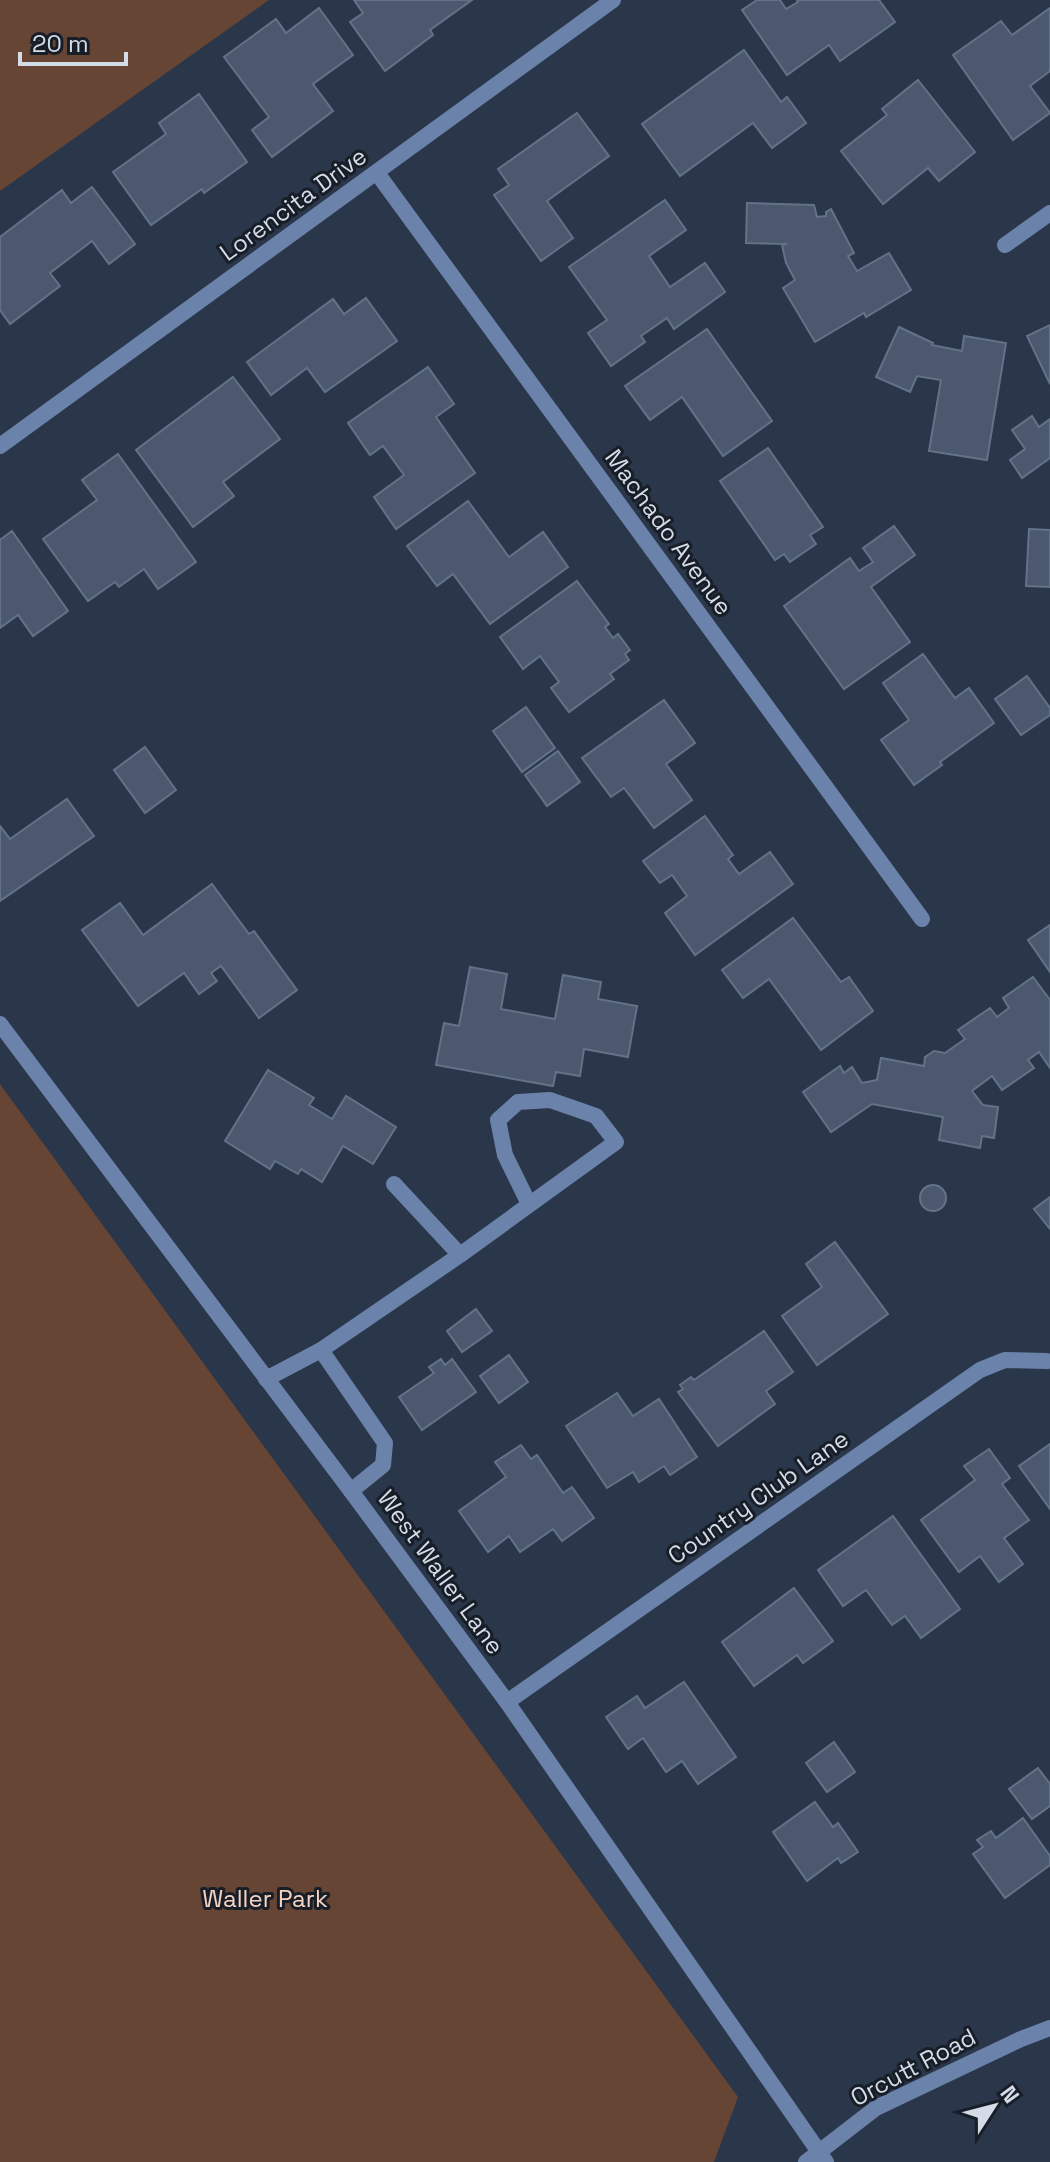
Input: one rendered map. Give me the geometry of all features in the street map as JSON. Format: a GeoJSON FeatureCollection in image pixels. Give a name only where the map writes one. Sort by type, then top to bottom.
{"type":"FeatureCollection","features":[{"type":"Feature","properties":{"kind":"street","name":"Lorencita Drive"},"geometry":{"type":"LineString","coordinates":[[0,446],[613,0]]}},
{"type":"Feature","properties":{"kind":"street","name":"Machado Avenue"},"geometry":{"type":"LineString","coordinates":[[377,173],[922,919]]}},
{"type":"Feature","properties":{"kind":"street"},"geometry":{"type":"LineString","coordinates":[[1005,245],[1050,213]]}},
{"type":"Feature","properties":{"kind":"street","name":"West Waller Lane"},"geometry":{"type":"LineString","coordinates":[[0,1024],[507,1702],[816,2159]]}},
{"type":"Feature","properties":{"kind":"street"},"geometry":{"type":"LineString","coordinates":[[266,1379],[321,1350],[460,1255],[616,1142],[596,1116],[550,1100],[518,1102],[498,1120],[505,1155],[529,1204]]}},
{"type":"Feature","properties":{"kind":"street"},"geometry":{"type":"LineString","coordinates":[[394,1184],[460,1255]]}},
{"type":"Feature","properties":{"kind":"street"},"geometry":{"type":"LineString","coordinates":[[321,1350],[385,1443],[383,1465],[351,1491]]}},
{"type":"Feature","properties":{"kind":"street","name":"Country Club Lane"},"geometry":{"type":"LineString","coordinates":[[507,1702],[980,1370],[1005,1360],[1047,1361]]}},
{"type":"Feature","properties":{"kind":"street","name":"Orcutt Road"},"geometry":{"type":"LineString","coordinates":[[816,2159],[876,2108],[1050,2028]]}},
{"type":"Feature","properties":{"kind":"green space"},"geometry":{"type":"Polygon","coordinates":[[[0,0],[269,0],[0,191],[0,0]]]}},
{"type":"Feature","properties":{"kind":"green space","name":"Waller Park"},"geometry":{"type":"Polygon","coordinates":[[[0,1084],[738,2097],[714,2162],[0,2162],[0,1084]]]}},
{"type":"Feature","properties":{"kind":"building"},"geometry":{"type":"Polygon","coordinates":[[[354,0],[472,0],[430,30],[433,35],[385,71],[350,22],[363,13],[354,0]]]}},
{"type":"Feature","properties":{"kind":"building"},"geometry":{"type":"Polygon","coordinates":[[[757,0],[780,0],[786,9],[797,0],[879,0],[895,22],[840,61],[829,45],[787,75],[742,10],[757,0]]]}},
{"type":"Feature","properties":{"kind":"building"},"geometry":{"type":"Polygon","coordinates":[[[319,8],[353,55],[313,84],[333,111],[272,157],[252,130],[269,117],[224,57],[276,19],[286,33],[319,8]]]}},
{"type":"Feature","properties":{"kind":"building"},"geometry":{"type":"Polygon","coordinates":[[[1050,8],[1050,71],[1030,86],[1050,113],[1013,140],[953,55],[1001,21],[1012,35],[1050,8]]]}},
{"type":"Feature","properties":{"kind":"building"},"geometry":{"type":"Polygon","coordinates":[[[744,50],[781,102],[787,97],[806,123],[772,148],[753,123],[680,176],[642,124],[744,50]]]}},
{"type":"Feature","properties":{"kind":"building"},"geometry":{"type":"Polygon","coordinates":[[[918,80],[975,152],[939,181],[928,168],[883,204],[841,151],[887,115],[882,109],[918,80]]]}},
{"type":"Feature","properties":{"kind":"building"},"geometry":{"type":"Polygon","coordinates":[[[199,94],[247,162],[151,225],[113,172],[166,134],[159,123],[199,94]]]}},
{"type":"Feature","properties":{"kind":"building"},"geometry":{"type":"Polygon","coordinates":[[[577,113],[609,156],[547,201],[573,238],[541,261],[494,195],[509,185],[498,169],[577,113]]]}},
{"type":"Feature","properties":{"kind":"building"},"geometry":{"type":"Polygon","coordinates":[[[92,187],[135,244],[109,264],[92,241],[50,273],[60,286],[10,324],[0,310],[0,237],[62,190],[71,203],[92,187]]]}},
{"type":"Feature","properties":{"kind":"building"},"geometry":{"type":"Polygon","coordinates":[[[665,200],[686,230],[649,256],[670,287],[705,263],[725,292],[674,329],[667,318],[641,336],[645,342],[611,366],[588,333],[607,320],[569,267],[665,200]]]}},
{"type":"Feature","properties":{"kind":"building"},"geometry":{"type":"Polygon","coordinates":[[[747,203],[814,205],[817,217],[826,216],[831,209],[854,253],[848,256],[857,271],[889,253],[911,290],[815,342],[783,288],[795,280],[786,263],[782,245],[787,244],[746,243],[747,203]]]}},
{"type":"Feature","properties":{"kind":"building"},"geometry":{"type":"Polygon","coordinates":[[[366,298],[397,341],[325,392],[307,368],[271,395],[247,362],[333,299],[344,314],[366,298]]]}},
{"type":"Feature","properties":{"kind":"building"},"geometry":{"type":"Polygon","coordinates":[[[1050,325],[1050,384],[1027,336],[1050,325]]]}},
{"type":"Feature","properties":{"kind":"building"},"geometry":{"type":"Polygon","coordinates":[[[899,327],[932,345],[962,351],[964,336],[1006,343],[987,460],[929,451],[941,380],[917,376],[910,392],[876,377],[899,327]]]}},
{"type":"Feature","properties":{"kind":"building"},"geometry":{"type":"Polygon","coordinates":[[[707,329],[772,421],[723,456],[682,397],[650,420],[625,386],[707,329]]]}},
{"type":"Feature","properties":{"kind":"building"},"geometry":{"type":"Polygon","coordinates":[[[428,367],[454,404],[436,417],[475,473],[396,529],[374,497],[404,475],[383,446],[370,455],[348,423],[428,367]]]}},
{"type":"Feature","properties":{"kind":"building"},"geometry":{"type":"Polygon","coordinates":[[[233,377],[280,439],[223,482],[234,496],[193,527],[136,450],[233,377]]]}},
{"type":"Feature","properties":{"kind":"building"},"geometry":{"type":"Polygon","coordinates":[[[1032,416],[1039,427],[1050,419],[1050,458],[1022,478],[1010,460],[1025,449],[1012,430],[1032,416]]]}},
{"type":"Feature","properties":{"kind":"building"},"geometry":{"type":"Polygon","coordinates":[[[768,448],[823,527],[810,535],[816,544],[790,562],[784,554],[775,560],[720,481],[768,448]]]}},
{"type":"Feature","properties":{"kind":"building"},"geometry":{"type":"Polygon","coordinates":[[[118,454],[196,562],[158,589],[144,569],[119,587],[115,582],[88,601],[43,539],[97,500],[82,480],[118,454]]]}},
{"type":"Feature","properties":{"kind":"building"},"geometry":{"type":"Polygon","coordinates":[[[468,501],[509,557],[543,532],[568,567],[490,624],[453,574],[437,586],[407,546],[468,501]]]}},
{"type":"Feature","properties":{"kind":"building"},"geometry":{"type":"Polygon","coordinates":[[[894,526],[915,555],[871,587],[910,642],[844,689],[784,606],[850,558],[859,571],[873,562],[863,548],[894,526]]]}},
{"type":"Feature","properties":{"kind":"building"},"geometry":{"type":"Polygon","coordinates":[[[1029,529],[1050,530],[1050,587],[1026,586],[1029,529]]]}},
{"type":"Feature","properties":{"kind":"building"},"geometry":{"type":"Polygon","coordinates":[[[12,531],[68,611],[33,636],[18,615],[0,628],[0,540],[12,531]]]}},
{"type":"Feature","properties":{"kind":"building"},"geometry":{"type":"Polygon","coordinates":[[[577,581],[609,624],[605,627],[613,638],[618,634],[630,650],[625,654],[629,660],[610,674],[614,679],[569,712],[551,688],[559,682],[540,656],[523,669],[500,637],[577,581]]]}},
{"type":"Feature","properties":{"kind":"building"},"geometry":{"type":"Polygon","coordinates":[[[923,654],[955,698],[969,688],[994,723],[914,785],[881,740],[909,720],[883,683],[923,654]]]}},
{"type":"Feature","properties":{"kind":"building"},"geometry":{"type":"Polygon","coordinates":[[[1027,676],[1050,708],[1050,715],[1021,735],[995,699],[1027,676]]]}},
{"type":"Feature","properties":{"kind":"building"},"geometry":{"type":"Polygon","coordinates":[[[664,700],[695,743],[666,764],[692,800],[654,828],[624,788],[611,797],[582,758],[664,700]]]}},
{"type":"Feature","properties":{"kind":"building"},"geometry":{"type":"Polygon","coordinates":[[[526,707],[555,748],[522,772],[493,731],[526,707]]]}},
{"type":"Feature","properties":{"kind":"building"},"geometry":{"type":"Polygon","coordinates":[[[145,747],[176,790],[145,813],[114,770],[145,747]]]}},
{"type":"Feature","properties":{"kind":"building"},"geometry":{"type":"Polygon","coordinates":[[[558,751],[580,782],[547,806],[525,775],[558,751]]]}},
{"type":"Feature","properties":{"kind":"building"},"geometry":{"type":"Polygon","coordinates":[[[67,799],[94,836],[0,901],[0,826],[10,839],[67,799]]]}},
{"type":"Feature","properties":{"kind":"building"},"geometry":{"type":"Polygon","coordinates":[[[705,816],[733,855],[728,859],[739,874],[770,852],[793,884],[695,955],[665,913],[687,896],[672,875],[660,883],[643,861],[705,816]]]}},
{"type":"Feature","properties":{"kind":"building"},"geometry":{"type":"Polygon","coordinates":[[[212,884],[249,934],[254,931],[297,990],[259,1018],[221,966],[211,973],[217,981],[199,994],[184,973],[138,1006],[82,930],[120,903],[143,935],[212,884]]]}},
{"type":"Feature","properties":{"kind":"building"},"geometry":{"type":"Polygon","coordinates":[[[793,918],[841,982],[849,977],[873,1011],[821,1050],[769,979],[743,998],[722,970],[793,918]]]}},
{"type":"Feature","properties":{"kind":"building"},"geometry":{"type":"Polygon","coordinates":[[[1050,925],[1050,972],[1028,940],[1050,925]]]}},
{"type":"Feature","properties":{"kind":"building"},"geometry":{"type":"Polygon","coordinates":[[[470,967],[507,974],[501,1009],[555,1019],[563,975],[601,982],[598,999],[637,1006],[628,1057],[584,1049],[580,1076],[556,1072],[553,1086],[436,1065],[444,1023],[459,1026],[470,967]]]}},
{"type":"Feature","properties":{"kind":"building"},"geometry":{"type":"Polygon","coordinates":[[[1033,977],[1050,1000],[1050,1068],[1039,1052],[1028,1060],[1034,1068],[1002,1090],[992,1076],[972,1091],[983,1105],[998,1107],[994,1138],[982,1136],[980,1148],[939,1140],[943,1117],[872,1104],[831,1132],[803,1092],[840,1066],[844,1073],[852,1067],[862,1083],[877,1080],[881,1058],[924,1066],[925,1057],[934,1051],[945,1053],[965,1039],[958,1030],[990,1008],[997,1017],[1009,1008],[1003,998],[1033,977]]]}},
{"type":"Feature","properties":{"kind":"building"},"geometry":{"type":"Polygon","coordinates":[[[268,1070],[314,1098],[309,1105],[332,1119],[346,1096],[396,1127],[373,1164],[343,1146],[322,1182],[301,1169],[298,1174],[275,1161],[270,1169],[225,1141],[268,1070]]]}},
{"type":"Feature","properties":{"kind":"building"},"geometry":{"type":"Polygon","coordinates":[[[933,1185],[942,1189],[946,1198],[942,1207],[933,1211],[924,1207],[920,1198],[924,1189],[933,1185]]]}},
{"type":"Feature","properties":{"kind":"building"},"geometry":{"type":"Polygon","coordinates":[[[1050,1197],[1050,1229],[1034,1209],[1050,1197]]]}},
{"type":"Feature","properties":{"kind":"building"},"geometry":{"type":"Polygon","coordinates":[[[835,1242],[888,1314],[817,1365],[782,1316],[822,1287],[806,1264],[835,1242]]]}},
{"type":"Feature","properties":{"kind":"building"},"geometry":{"type":"Polygon","coordinates":[[[476,1309],[492,1331],[462,1352],[447,1331],[476,1309]]]}},
{"type":"Feature","properties":{"kind":"building"},"geometry":{"type":"Polygon","coordinates":[[[764,1331],[793,1372],[766,1391],[775,1404],[718,1446],[678,1392],[683,1389],[680,1385],[691,1377],[694,1380],[764,1331]]]}},
{"type":"Feature","properties":{"kind":"building"},"geometry":{"type":"Polygon","coordinates":[[[509,1355],[528,1382],[499,1403],[480,1376],[509,1355]]]}},
{"type":"Feature","properties":{"kind":"building"},"geometry":{"type":"Polygon","coordinates":[[[441,1359],[445,1365],[452,1359],[476,1392],[422,1430],[399,1397],[434,1373],[429,1367],[441,1359]]]}},
{"type":"Feature","properties":{"kind":"building"},"geometry":{"type":"Polygon","coordinates":[[[617,1393],[633,1416],[659,1399],[697,1457],[670,1475],[664,1466],[639,1482],[633,1472],[607,1488],[566,1426],[617,1393]]]}},
{"type":"Feature","properties":{"kind":"building"},"geometry":{"type":"Polygon","coordinates":[[[1050,1444],[1050,1509],[1019,1466],[1050,1444]]]}},
{"type":"Feature","properties":{"kind":"building"},"geometry":{"type":"Polygon","coordinates":[[[521,1445],[531,1459],[537,1455],[563,1493],[572,1487],[594,1518],[562,1541],[553,1529],[520,1552],[509,1536],[488,1552],[459,1511],[506,1477],[495,1462],[521,1445]]]}},
{"type":"Feature","properties":{"kind":"building"},"geometry":{"type":"Polygon","coordinates":[[[989,1449],[1010,1478],[1002,1484],[1029,1520],[1004,1538],[1023,1564],[999,1582],[980,1556],[959,1572],[921,1520],[975,1480],[964,1466],[989,1449]]]}},
{"type":"Feature","properties":{"kind":"building"},"geometry":{"type":"Polygon","coordinates":[[[893,1516],[960,1609],[921,1638],[905,1616],[892,1625],[866,1590],[843,1606],[818,1570],[893,1516]]]}},
{"type":"Feature","properties":{"kind":"building"},"geometry":{"type":"Polygon","coordinates":[[[794,1588],[833,1641],[803,1663],[797,1655],[754,1686],[722,1642],[794,1588]]]}},
{"type":"Feature","properties":{"kind":"building"},"geometry":{"type":"Polygon","coordinates":[[[684,1682],[736,1757],[698,1784],[682,1761],[666,1772],[643,1738],[628,1749],[606,1717],[637,1696],[645,1708],[684,1682]]]}},
{"type":"Feature","properties":{"kind":"building"},"geometry":{"type":"Polygon","coordinates":[[[834,1742],[855,1772],[827,1792],[806,1763],[834,1742]]]}},
{"type":"Feature","properties":{"kind":"building"},"geometry":{"type":"Polygon","coordinates":[[[1038,1768],[1050,1784],[1050,1806],[1032,1819],[1009,1789],[1038,1768]]]}},
{"type":"Feature","properties":{"kind":"building"},"geometry":{"type":"Polygon","coordinates":[[[815,1802],[833,1827],[838,1823],[858,1852],[841,1863],[838,1858],[807,1881],[773,1832],[815,1802]]]}},
{"type":"Feature","properties":{"kind":"building"},"geometry":{"type":"Polygon","coordinates":[[[1023,1818],[1050,1856],[1050,1865],[1005,1898],[973,1854],[983,1847],[977,1840],[991,1831],[996,1838],[1023,1818]]]}}]}
